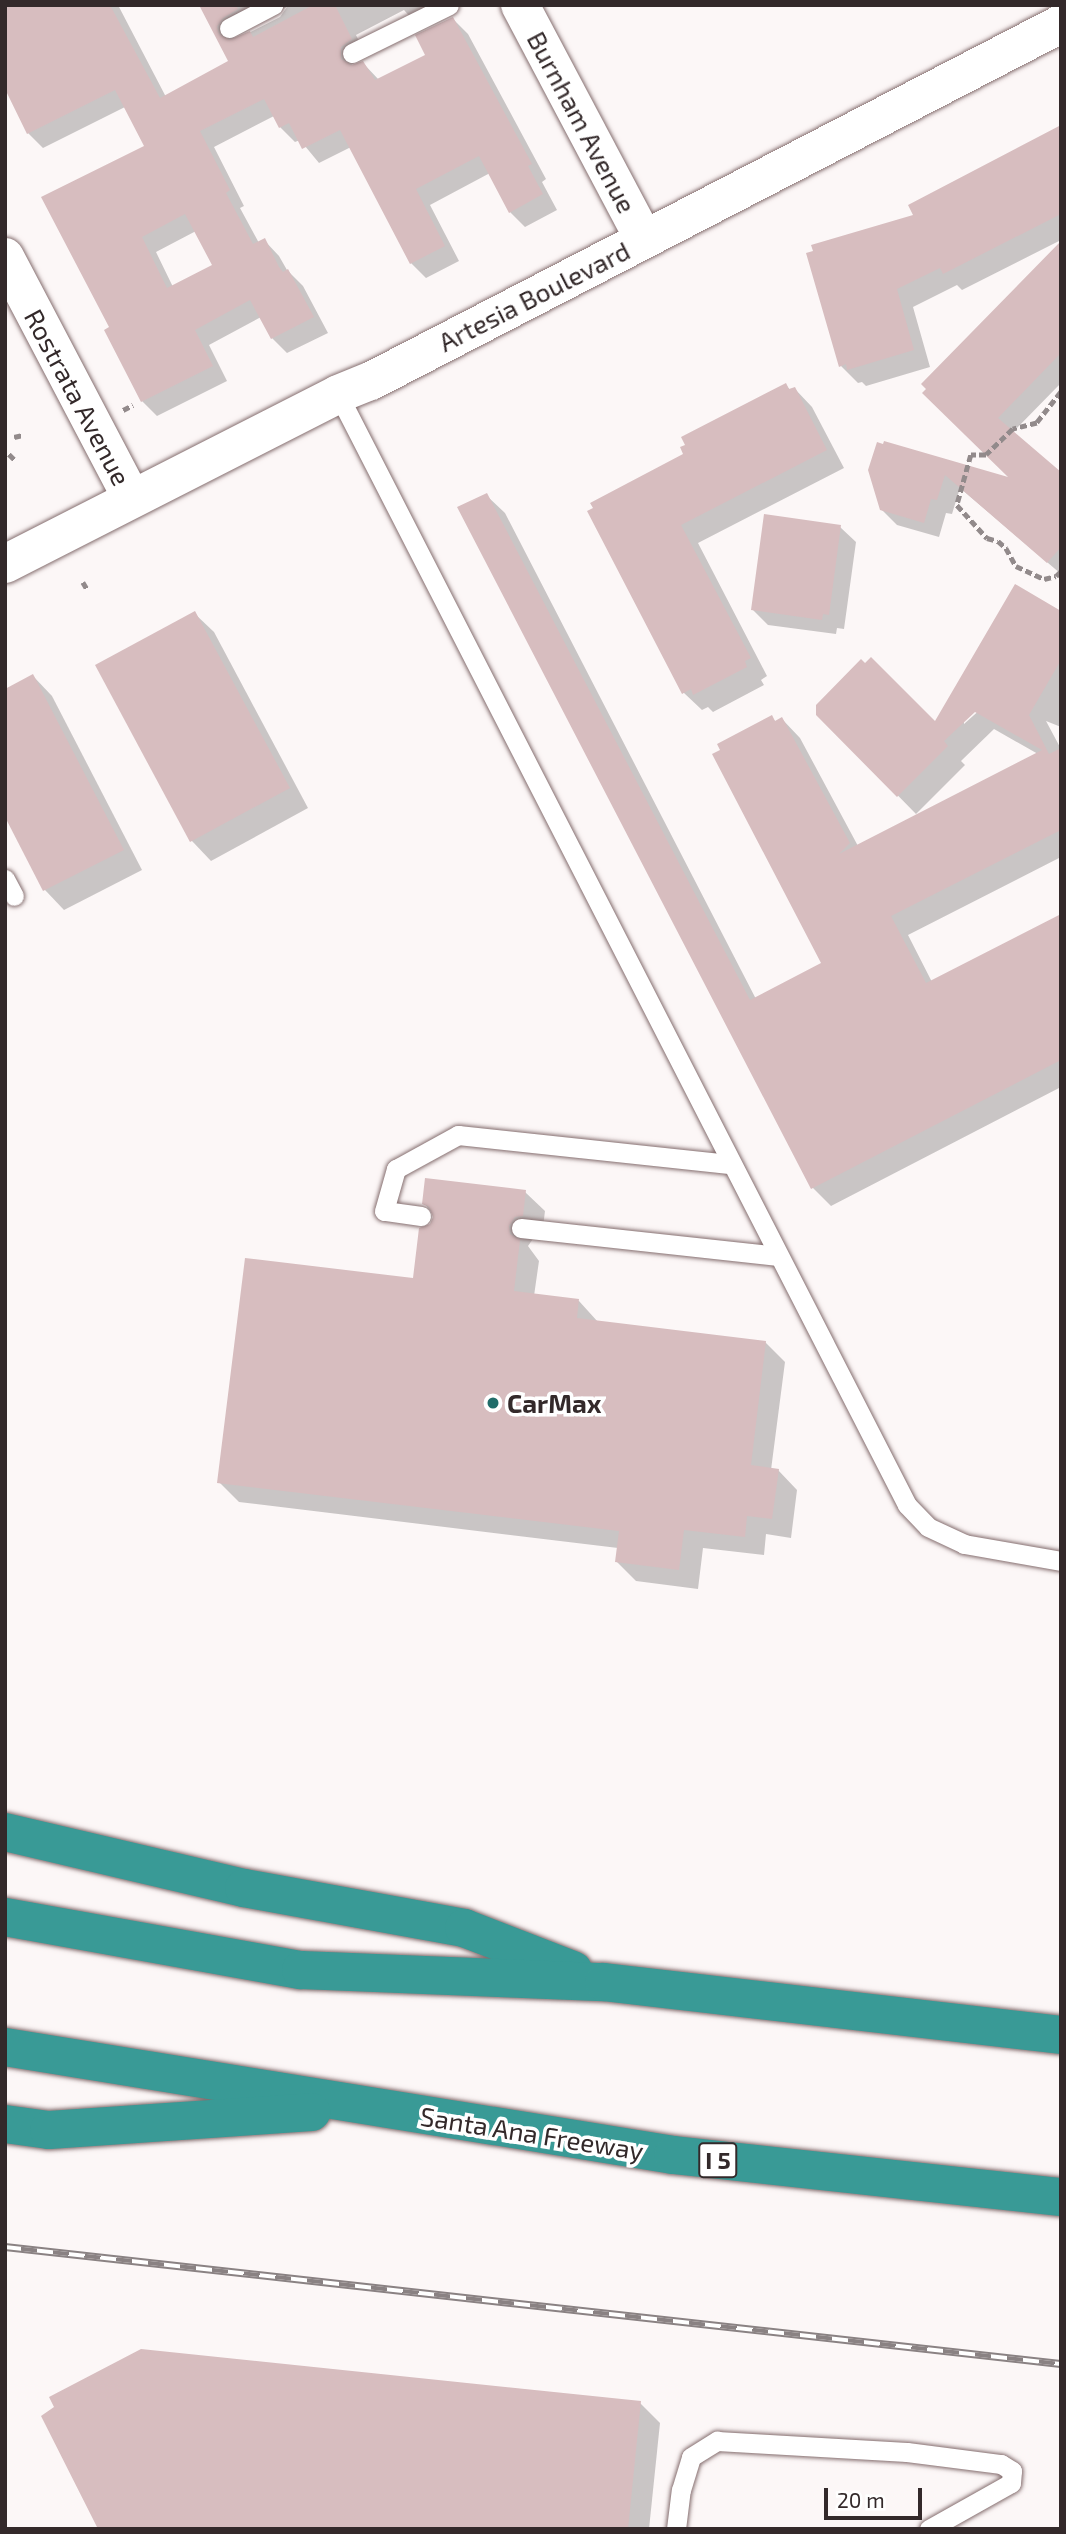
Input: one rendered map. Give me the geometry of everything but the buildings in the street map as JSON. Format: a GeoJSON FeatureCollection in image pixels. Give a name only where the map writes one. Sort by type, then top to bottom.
{"type":"FeatureCollection","features":[{"type":"Feature","properties":{"kind":"highway"},"geometry":{"type":"LineString","coordinates":[[5,1832],[244,1888],[464,1928],[604,1982]]}},
{"type":"Feature","properties":{"kind":"highway"},"geometry":{"type":"LineString","coordinates":[[5,1917],[301,1970],[604,1982],[1061,2035]]}},
{"type":"Feature","properties":{"kind":"highway","name":"Santa Ana Freeway"},"geometry":{"type":"LineString","coordinates":[[5,2047],[673,2155],[1061,2197]]}},
{"type":"Feature","properties":{"kind":"highway"},"geometry":{"type":"LineString","coordinates":[[5,2124],[49,2130],[376,2108]]}},
{"type":"Feature","properties":{"kind":"main road","name":"Burnham Avenue"},"geometry":{"type":"LineString","coordinates":[[520,5],[644,239]]}},
{"type":"Feature","properties":{"kind":"main road","name":"Artesia Boulevard"},"geometry":{"type":"LineString","coordinates":[[5,564],[338,394],[371,381],[1061,24]]}},
{"type":"Feature","properties":{"kind":"main road","name":"Rostrata Avenue"},"geometry":{"type":"LineString","coordinates":[[5,257],[132,499]]}},
{"type":"Feature","properties":{"kind":"lane"},"geometry":{"type":"LineString","coordinates":[[229,28],[273,5]]}},
{"type":"Feature","properties":{"kind":"lane"},"geometry":{"type":"LineString","coordinates":[[352,54],[449,5]]}},
{"type":"Feature","properties":{"kind":"lane"},"geometry":{"type":"LineString","coordinates":[[338,394],[907,1505],[928,1527],[964,1544],[1061,1560]]}},
{"type":"Feature","properties":{"kind":"lane"},"geometry":{"type":"LineString","coordinates":[[421,1216],[384,1211],[396,1169],[458,1135],[731,1164]]}},
{"type":"Feature","properties":{"kind":"lane"},"geometry":{"type":"LineString","coordinates":[[522,1228],[778,1256]]}},
{"type":"Feature","properties":{"kind":"lane"},"geometry":{"type":"LineString","coordinates":[[676,2529],[681,2490],[691,2457],[717,2441],[907,2452],[1002,2465],[1012,2471],[1011,2483],[929,2529]]}},
{"type":"Feature","properties":{"kind":"path"},"geometry":{"type":"LineString","coordinates":[[1061,392],[1037,423],[1013,429],[986,455],[971,455],[957,505],[988,538],[1006,548],[1016,566],[1044,579],[1056,576],[1061,571]]}},
{"type":"Feature","properties":{"kind":"path"},"geometry":{"type":"LineString","coordinates":[[14,437],[23,435]]}},
{"type":"Feature","properties":{"kind":"path"},"geometry":{"type":"LineString","coordinates":[[9,454],[16,461]]}},
{"type":"Feature","properties":{"kind":"path"},"geometry":{"type":"LineString","coordinates":[[83,582],[87,589]]}},
{"type":"Feature","properties":{"kind":"railway"},"geometry":{"type":"LineString","coordinates":[[5,2247],[1061,2364]]}},
{"type":"Feature","properties":{"kind":"place","name":"CarMax"},"geometry":{"type":"Point","coordinates":[493,1403]}}]}
